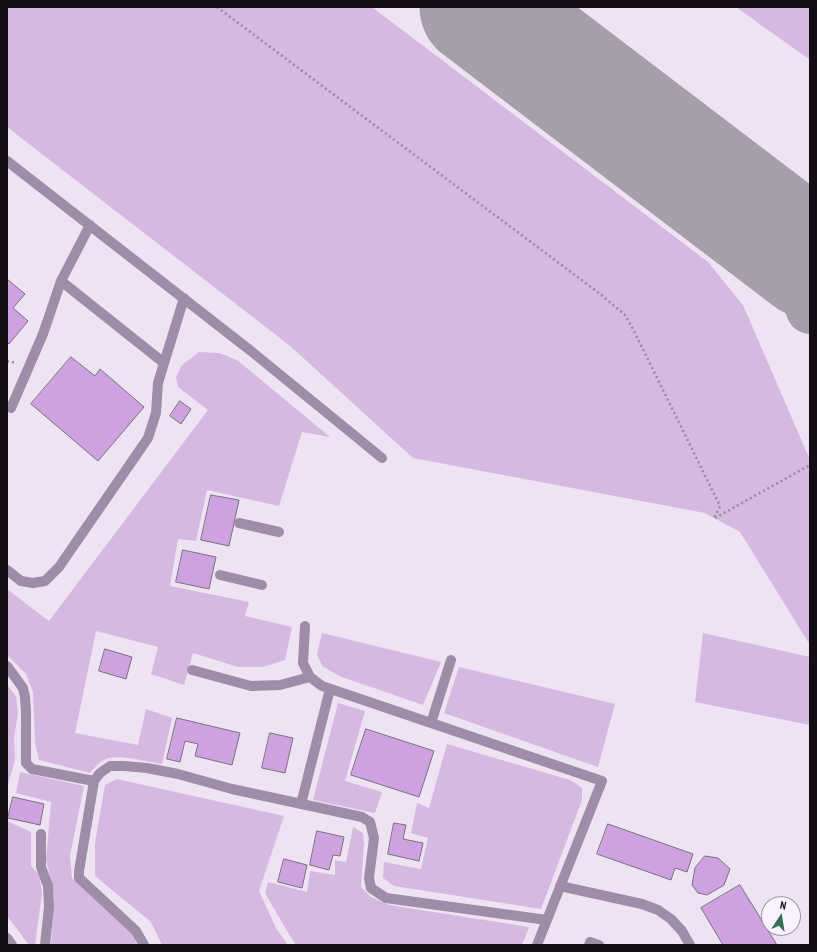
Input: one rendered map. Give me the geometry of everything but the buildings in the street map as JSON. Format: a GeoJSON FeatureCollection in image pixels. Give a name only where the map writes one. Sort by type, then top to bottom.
{"type":"FeatureCollection","features":[{"type":"Feature","properties":{"kind":"street"},"geometry":{"type":"LineString","coordinates":[[7,161],[251,351],[382,458]]}},
{"type":"Feature","properties":{"kind":"street"},"geometry":{"type":"LineString","coordinates":[[11,408],[43,334],[61,282],[90,225]]}},
{"type":"Feature","properties":{"kind":"street"},"geometry":{"type":"LineString","coordinates":[[61,282],[164,362]]}},
{"type":"Feature","properties":{"kind":"street"},"geometry":{"type":"LineString","coordinates":[[7,570],[21,581],[33,584],[45,581],[59,567],[148,438],[156,413],[158,383],[184,298]]}},
{"type":"Feature","properties":{"kind":"street"},"geometry":{"type":"LineString","coordinates":[[239,523],[278,532]]}},
{"type":"Feature","properties":{"kind":"street"},"geometry":{"type":"LineString","coordinates":[[220,575],[262,584]]}},
{"type":"Feature","properties":{"kind":"street"},"geometry":{"type":"LineString","coordinates":[[305,626],[303,663],[310,677],[322,686],[602,781],[537,945]]}},
{"type":"Feature","properties":{"kind":"street"},"geometry":{"type":"LineString","coordinates":[[431,723],[451,660]]}},
{"type":"Feature","properties":{"kind":"street"},"geometry":{"type":"LineString","coordinates":[[7,666],[23,688],[25,696],[26,762],[32,769],[94,781]]}},
{"type":"Feature","properties":{"kind":"street"},"geometry":{"type":"LineString","coordinates":[[192,670],[251,686],[280,685],[310,677]]}},
{"type":"Feature","properties":{"kind":"street"},"geometry":{"type":"LineString","coordinates":[[301,804],[330,689]]}},
{"type":"Feature","properties":{"kind":"street"},"geometry":{"type":"LineString","coordinates":[[144,945],[136,931],[79,878],[94,781],[100,773],[110,766],[147,768],[178,774],[232,789],[362,817],[370,822],[374,838],[369,878],[371,888],[386,898],[547,920]]}},
{"type":"Feature","properties":{"kind":"street"},"geometry":{"type":"LineString","coordinates":[[41,834],[41,867],[48,886],[49,907],[45,945]]}},
{"type":"Feature","properties":{"kind":"street"},"geometry":{"type":"LineString","coordinates":[[560,886],[642,904],[658,910],[671,919],[682,931],[690,945]]}},
{"type":"Feature","properties":{"kind":"street"},"geometry":{"type":"LineString","coordinates":[[7,938],[12,945]]}},
{"type":"Feature","properties":{"kind":"street"},"geometry":{"type":"LineString","coordinates":[[589,945],[590,942],[599,945]]}},
{"type":"Feature","properties":{"kind":"path"},"geometry":{"type":"LineString","coordinates":[[217,7],[599,293],[625,315],[720,506],[714,518],[810,465]]}},
{"type":"Feature","properties":{"kind":"shaded area"},"geometry":{"type":"Polygon","coordinates":[[[7,7],[372,7],[708,262],[743,305],[810,460],[810,645],[740,532],[705,513],[413,458],[289,345],[7,127],[7,7]]]}},
{"type":"Feature","properties":{"kind":"shaded area"},"geometry":{"type":"Polygon","coordinates":[[[736,7],[810,7],[810,60],[736,7]]]}},
{"type":"Feature","properties":{"kind":"shaded area"},"geometry":{"type":"Polygon","coordinates":[[[199,352],[219,353],[237,360],[330,437],[302,432],[279,506],[207,490],[196,541],[178,539],[170,586],[249,602],[245,616],[292,627],[285,660],[263,667],[238,667],[193,653],[184,685],[151,674],[158,647],[96,631],[75,733],[138,745],[146,709],[172,718],[162,764],[115,757],[101,762],[90,773],[39,760],[35,742],[33,692],[26,674],[7,655],[7,589],[49,621],[208,410],[178,387],[176,377],[182,365],[199,352]]]}},
{"type":"Feature","properties":{"kind":"shaded area"},"geometry":{"type":"Polygon","coordinates":[[[322,633],[441,662],[423,705],[339,676],[322,666],[317,654],[322,633]]]}},
{"type":"Feature","properties":{"kind":"shaded area"},"geometry":{"type":"Polygon","coordinates":[[[703,633],[810,657],[810,725],[695,702],[703,633]]]}},
{"type":"Feature","properties":{"kind":"shaded area"},"geometry":{"type":"Polygon","coordinates":[[[459,667],[615,704],[598,767],[444,713],[459,667]]]}},
{"type":"Feature","properties":{"kind":"shaded area"},"geometry":{"type":"Polygon","coordinates":[[[7,685],[16,696],[18,714],[14,737],[15,760],[7,788],[7,685]]]}},
{"type":"Feature","properties":{"kind":"shaded area"},"geometry":{"type":"Polygon","coordinates":[[[338,703],[365,711],[345,781],[382,792],[375,813],[313,800],[338,703]]]}},
{"type":"Feature","properties":{"kind":"shaded area"},"geometry":{"type":"Polygon","coordinates":[[[447,744],[570,780],[582,788],[582,800],[541,909],[394,886],[383,878],[384,862],[421,869],[428,838],[411,833],[417,803],[429,808],[447,744]]]}},
{"type":"Feature","properties":{"kind":"shaded area"},"geometry":{"type":"Polygon","coordinates":[[[20,772],[84,786],[70,856],[72,878],[134,936],[137,945],[51,945],[54,896],[46,860],[51,802],[16,793],[20,772]]]}},
{"type":"Feature","properties":{"kind":"shaded area"},"geometry":{"type":"Polygon","coordinates":[[[117,779],[284,816],[259,891],[276,928],[288,945],[162,945],[151,922],[95,876],[95,843],[105,785],[117,779]]]}},
{"type":"Feature","properties":{"kind":"shaded area"},"geometry":{"type":"Polygon","coordinates":[[[7,821],[31,832],[31,866],[39,875],[42,893],[35,945],[29,945],[7,916],[7,821]]]}},
{"type":"Feature","properties":{"kind":"shaded area"},"geometry":{"type":"Polygon","coordinates":[[[353,827],[363,833],[364,844],[361,887],[371,897],[389,905],[529,927],[522,945],[296,945],[265,893],[268,882],[307,892],[310,871],[335,875],[335,860],[346,862],[353,827]]]}},
{"type":"Feature","properties":{"kind":"taxiway"},"geometry":{"type":"LineString","coordinates":[[784,240],[810,310]]}},
{"type":"Feature","properties":{"kind":"runway"},"geometry":{"type":"LineString","coordinates":[[479,7],[810,259]]}}]}
